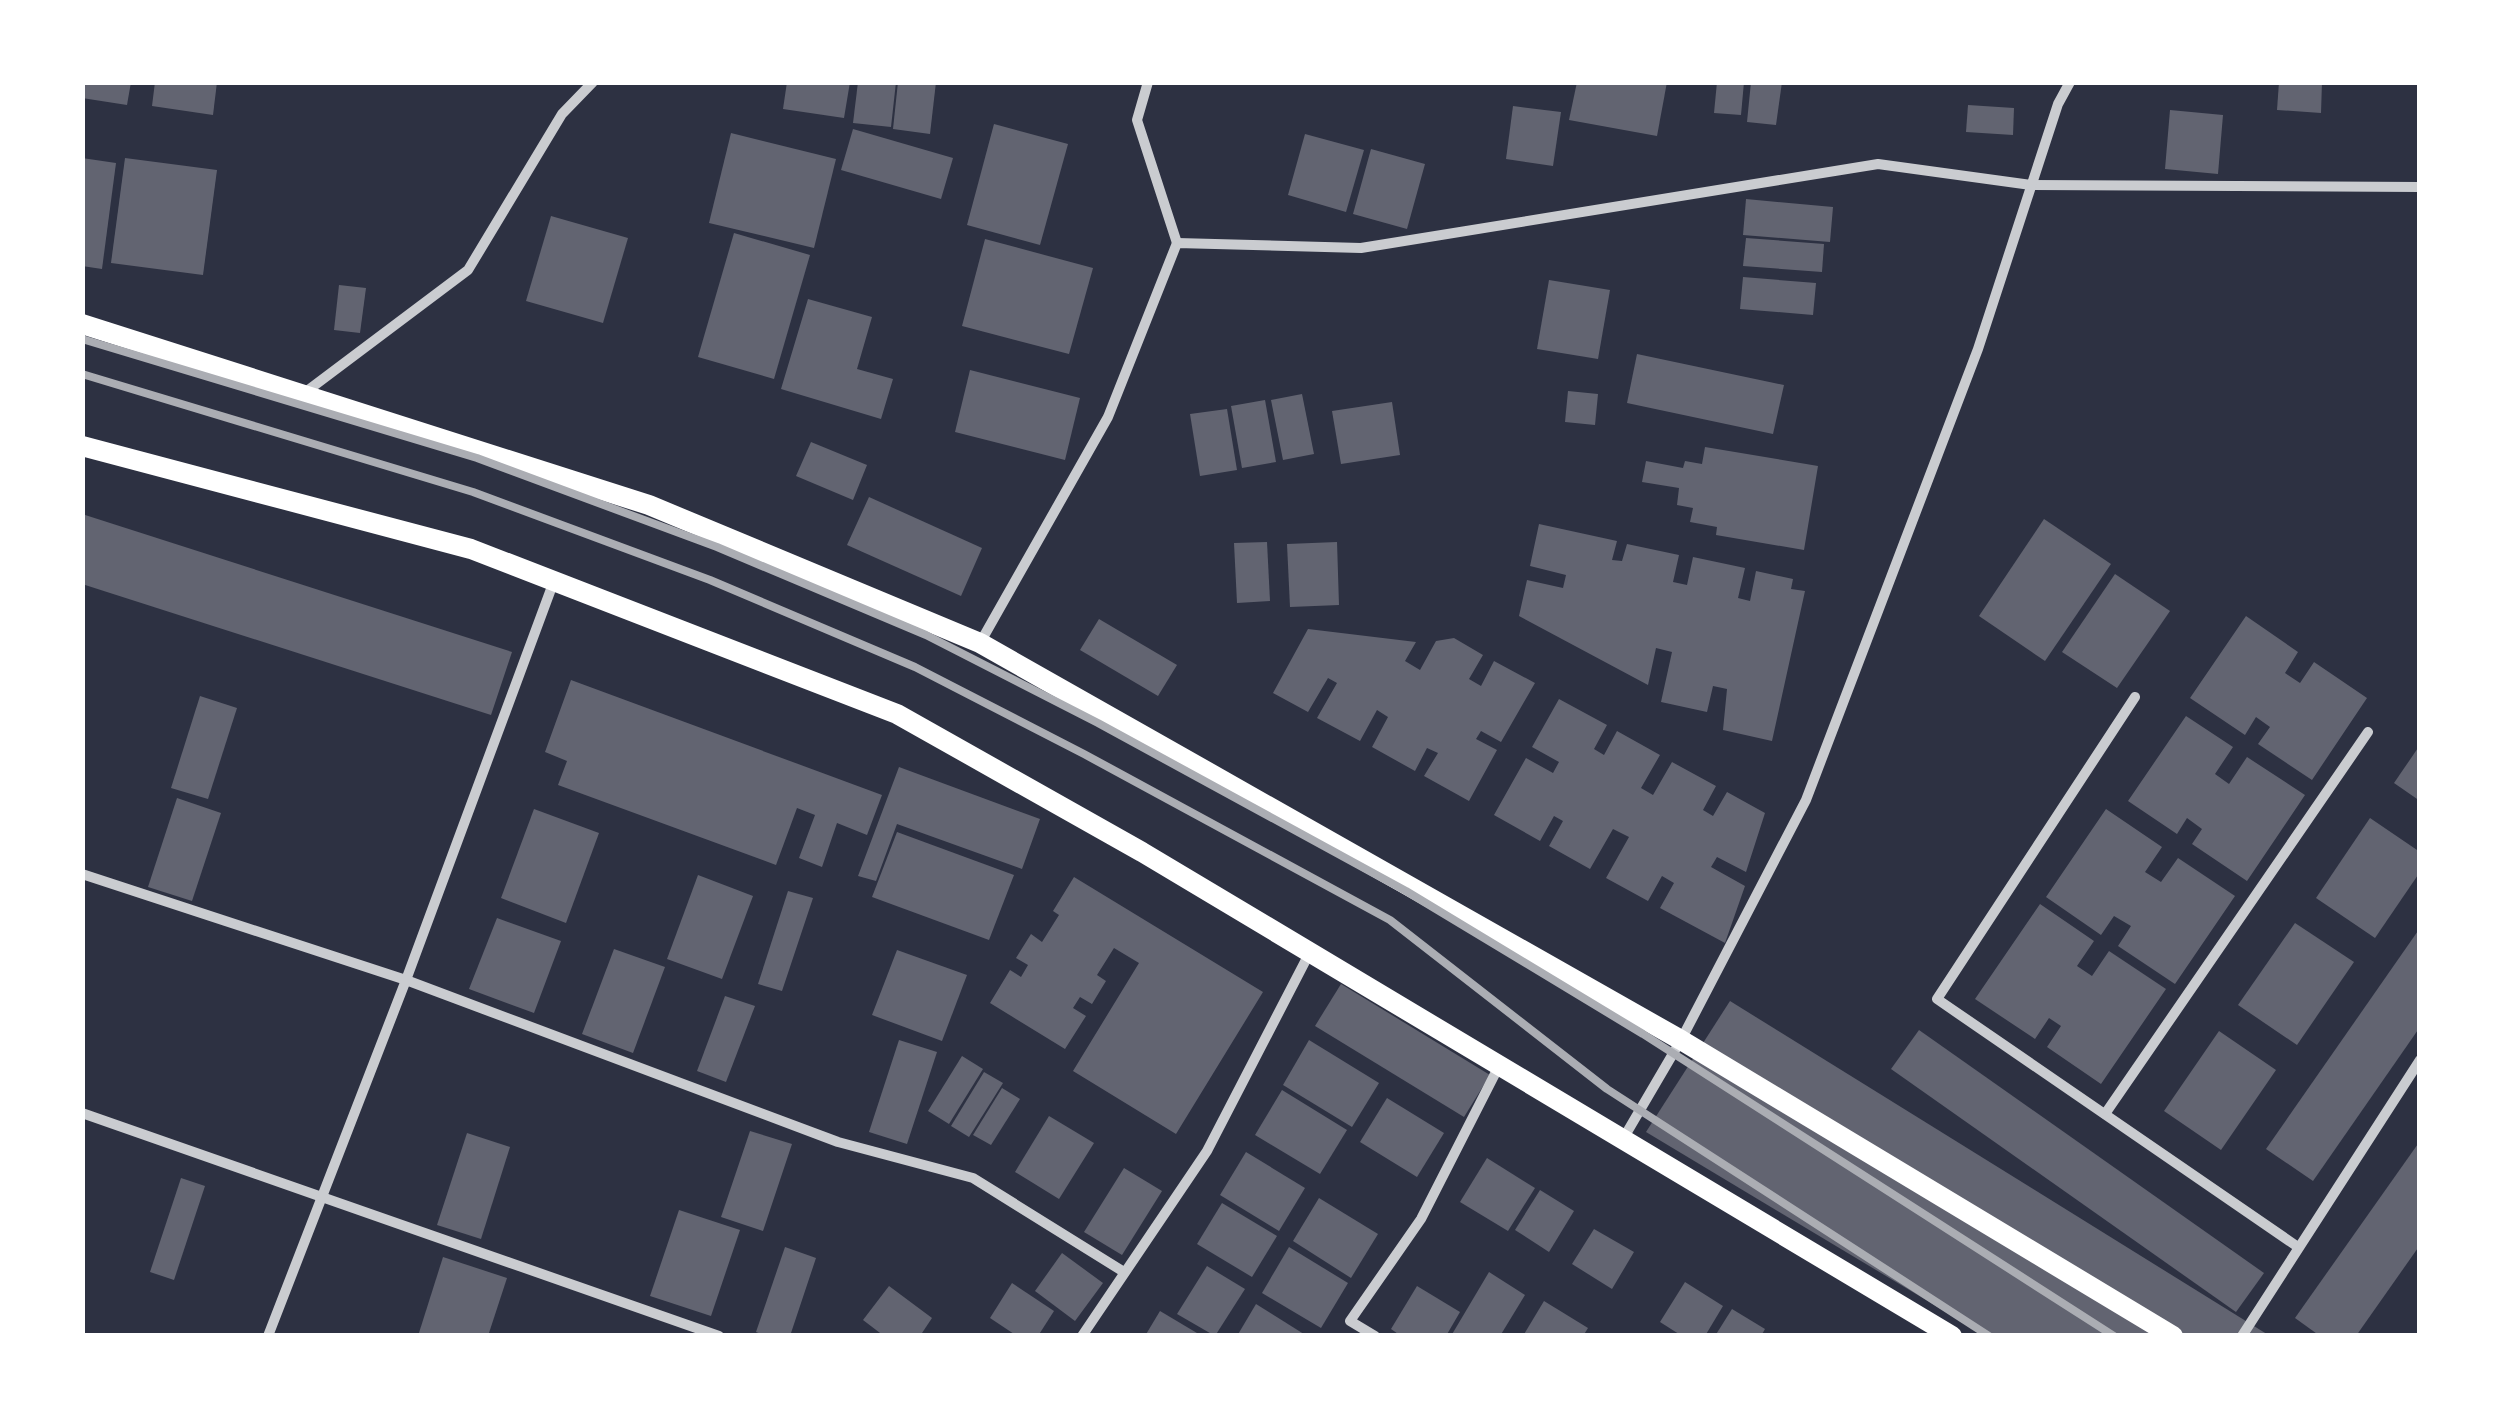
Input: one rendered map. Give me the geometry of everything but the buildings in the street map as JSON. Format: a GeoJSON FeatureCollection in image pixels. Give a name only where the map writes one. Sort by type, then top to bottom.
{"type":"FeatureCollection","features":[{"type":"Feature","properties":{"kind":"main road"},"geometry":{"type":"LineString","coordinates":[[82,324],[649,505],[980,643],[1681,1040],[2173,1336]]}},
{"type":"Feature","properties":{"kind":"main road"},"geometry":{"type":"LineString","coordinates":[[82,446],[471,549],[897,714],[1142,852],[1952,1336]]}},
{"type":"Feature","properties":{"kind":"street"},"geometry":{"type":"LineString","coordinates":[[302,394],[468,270],[562,114],[592,82]]}},
{"type":"Feature","properties":{"kind":"street"},"geometry":{"type":"LineString","coordinates":[[980,643],[1108,416],[1177,244],[1137,120],[1148,82]]}},
{"type":"Feature","properties":{"kind":"street"},"geometry":{"type":"LineString","coordinates":[[1622,1139],[1681,1040],[1806,800],[1978,349],[2058,104],[2070,82]]}},
{"type":"Feature","properties":{"kind":"street"},"geometry":{"type":"LineString","coordinates":[[1177,244],[1360,248],[1878,164],[2031,185],[2420,187]]}},
{"type":"Feature","properties":{"kind":"street"},"geometry":{"type":"LineString","coordinates":[[268,1336],[554,581]]}},
{"type":"Feature","properties":{"kind":"street"},"geometry":{"type":"LineString","coordinates":[[2135,697],[1937,999],[2298,1247]]}},
{"type":"Feature","properties":{"kind":"street"},"geometry":{"type":"LineString","coordinates":[[2105,1114],[2368,732]]}},
{"type":"Feature","properties":{"kind":"street"},"geometry":{"type":"LineString","coordinates":[[82,874],[406,980],[838,1142],[973,1178],[1124,1272]]}},
{"type":"Feature","properties":{"kind":"street"},"geometry":{"type":"LineString","coordinates":[[1082,1336],[1207,1151],[1310,952]]}},
{"type":"Feature","properties":{"kind":"street"},"geometry":{"type":"LineString","coordinates":[[2242,1336],[2420,1060]]}},
{"type":"Feature","properties":{"kind":"street"},"geometry":{"type":"LineString","coordinates":[[1375,1336],[1350,1322],[1421,1219],[1500,1066]]}},
{"type":"Feature","properties":{"kind":"street"},"geometry":{"type":"LineString","coordinates":[[82,1114],[720,1336]]}},
{"type":"Feature","properties":{"kind":"railway"},"geometry":{"type":"LineString","coordinates":[[82,339],[477,458],[717,547],[926,635],[1098,723],[1406,891],[1643,1034],[2114,1336]]}},
{"type":"Feature","properties":{"kind":"railway"},"geometry":{"type":"LineString","coordinates":[[82,374],[473,492],[710,580],[915,667],[1390,920],[1607,1089],[1989,1336]]}}]}
